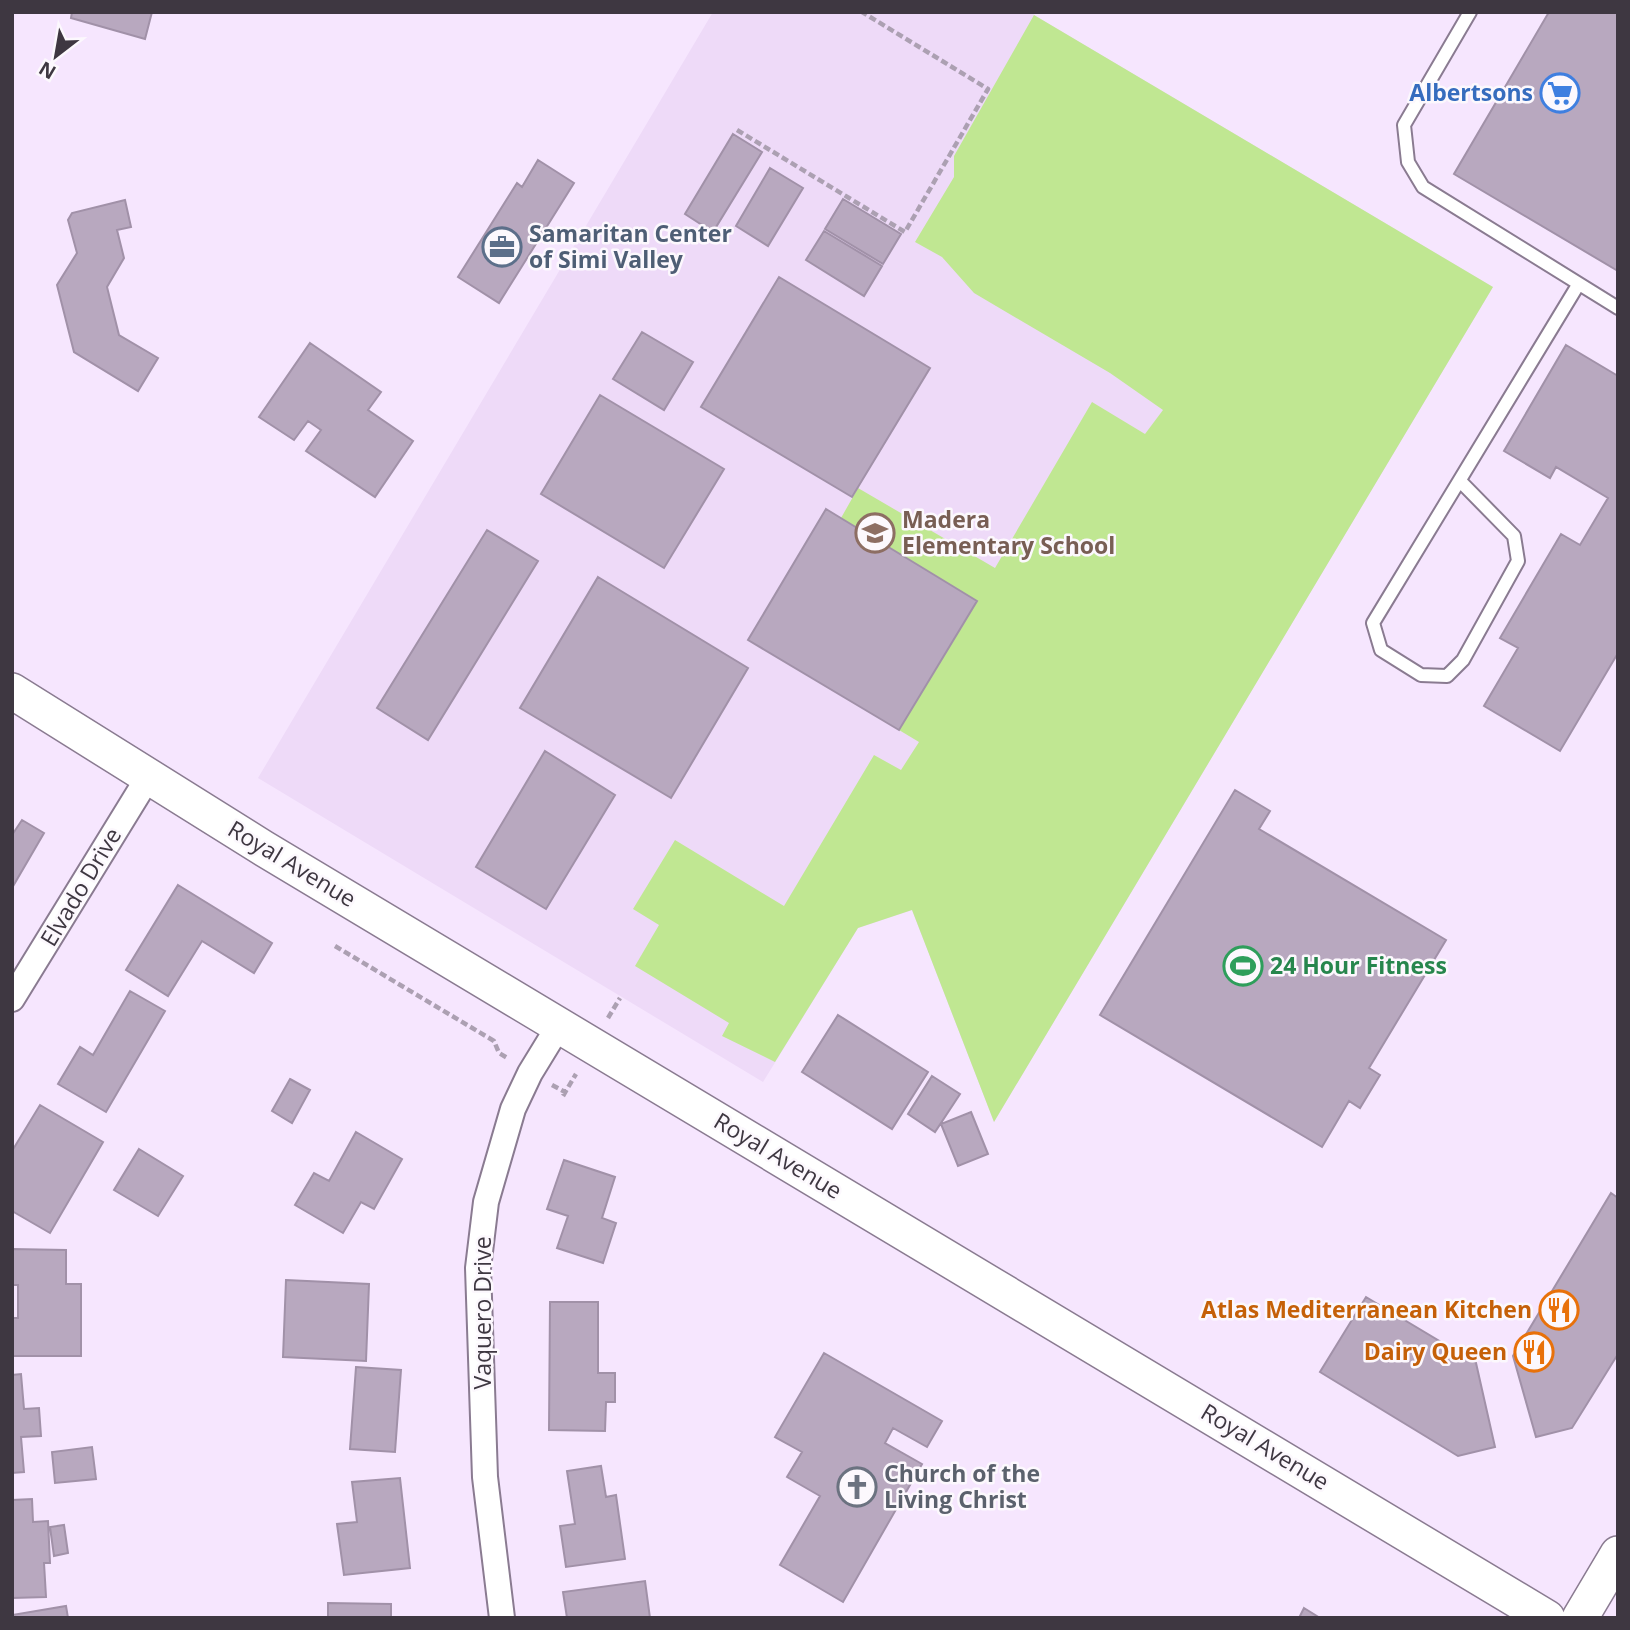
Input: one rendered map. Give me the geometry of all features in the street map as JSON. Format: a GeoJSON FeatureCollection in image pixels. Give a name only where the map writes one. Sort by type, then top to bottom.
{"type":"FeatureCollection","features":[{"type":"Feature","properties":{"kind":"main road","name":"Royal Avenue"},"geometry":{"type":"LineString","coordinates":[[12,691],[1547,1618]]}},
{"type":"Feature","properties":{"kind":"main road"},"geometry":{"type":"LineString","coordinates":[[1580,1618],[1618,1554]]}},
{"type":"Feature","properties":{"kind":"street","name":"Elvado Drive"},"geometry":{"type":"LineString","coordinates":[[12,999],[149,776]]}},
{"type":"Feature","properties":{"kind":"street","name":"Vaquero Drive"},"geometry":{"type":"LineString","coordinates":[[502,1618],[485,1477],[478,1268],[486,1202],[513,1109],[530,1073],[560,1024]]}},
{"type":"Feature","properties":{"kind":"lane"},"geometry":{"type":"LineString","coordinates":[[1470,12],[1404,125],[1408,162],[1423,187],[1618,308]]}},
{"type":"Feature","properties":{"kind":"lane"},"geometry":{"type":"LineString","coordinates":[[1461,482],[1514,536],[1518,561],[1463,660],[1447,676],[1421,674],[1381,650],[1373,623],[1438,510],[1461,482],[1578,285]]}},
{"type":"Feature","properties":{"kind":"path"},"geometry":{"type":"LineString","coordinates":[[737,130],[905,232],[988,89],[862,12]]}},
{"type":"Feature","properties":{"kind":"path"},"geometry":{"type":"LineString","coordinates":[[335,946],[495,1041],[499,1052],[565,1092]]}},
{"type":"Feature","properties":{"kind":"shaded area","name":"Madera Elementary School"},"geometry":{"type":"Polygon","coordinates":[[[713,12],[1035,12],[1034,15],[1493,287],[994,1122],[912,910],[858,928],[763,1082],[258,778],[713,12]]]}},
{"type":"Feature","properties":{"kind":"green space"},"geometry":{"type":"Polygon","coordinates":[[[1034,15],[1493,287],[994,1122],[912,910],[858,928],[775,1062],[722,1036],[729,1023],[635,966],[659,925],[633,909],[675,840],[784,906],[874,755],[901,770],[919,742],[899,730],[977,601],[841,518],[858,488],[995,568],[1092,402],[1145,434],[1163,410],[1110,373],[974,293],[942,257],[915,242],[954,177],[954,156],[1034,15]]]}},
{"type":"Feature","properties":{"kind":"building"},"geometry":{"type":"Polygon","coordinates":[[[72,12],[152,12],[145,39],[71,18],[72,12]]]}},
{"type":"Feature","properties":{"kind":"building","name":"Albertsons"},"geometry":{"type":"Polygon","coordinates":[[[1549,12],[1618,12],[1618,271],[1454,174],[1549,12]]]}},
{"type":"Feature","properties":{"kind":"building"},"geometry":{"type":"Polygon","coordinates":[[[733,134],[762,152],[713,232],[685,214],[733,134]]]}},
{"type":"Feature","properties":{"kind":"building"},"geometry":{"type":"Polygon","coordinates":[[[538,160],[574,183],[499,303],[458,277],[517,183],[522,187],[538,160]]]}},
{"type":"Feature","properties":{"kind":"building"},"geometry":{"type":"Polygon","coordinates":[[[770,168],[803,188],[768,246],[736,226],[770,168]]]}},
{"type":"Feature","properties":{"kind":"building"},"geometry":{"type":"Polygon","coordinates":[[[843,199],[901,234],[883,264],[825,229],[843,199]]]}},
{"type":"Feature","properties":{"kind":"building"},"geometry":{"type":"Polygon","coordinates":[[[125,200],[131,227],[117,230],[124,258],[107,287],[119,335],[158,358],[138,391],[74,352],[57,285],[77,253],[68,220],[72,213],[125,200]]]}},
{"type":"Feature","properties":{"kind":"building"},"geometry":{"type":"Polygon","coordinates":[[[824,231],[882,266],[864,296],[806,260],[824,231]]]}},
{"type":"Feature","properties":{"kind":"building"},"geometry":{"type":"Polygon","coordinates":[[[779,277],[930,368],[852,497],[701,407],[779,277]]]}},
{"type":"Feature","properties":{"kind":"building"},"geometry":{"type":"Polygon","coordinates":[[[642,332],[693,362],[664,410],[613,379],[642,332]]]}},
{"type":"Feature","properties":{"kind":"building"},"geometry":{"type":"Polygon","coordinates":[[[310,343],[381,392],[368,410],[413,441],[375,497],[306,451],[321,430],[308,421],[294,440],[259,417],[310,343]]]}},
{"type":"Feature","properties":{"kind":"building"},"geometry":{"type":"Polygon","coordinates":[[[1566,345],[1618,376],[1618,653],[1560,751],[1484,706],[1518,648],[1500,638],[1561,534],[1580,545],[1608,498],[1556,467],[1550,478],[1504,451],[1566,345]]]}},
{"type":"Feature","properties":{"kind":"building"},"geometry":{"type":"Polygon","coordinates":[[[600,395],[724,469],[664,568],[541,494],[600,395]]]}},
{"type":"Feature","properties":{"kind":"building"},"geometry":{"type":"Polygon","coordinates":[[[826,509],[977,601],[899,730],[748,640],[826,509]]]}},
{"type":"Feature","properties":{"kind":"building"},"geometry":{"type":"Polygon","coordinates":[[[487,530],[538,561],[428,740],[377,708],[487,530]]]}},
{"type":"Feature","properties":{"kind":"building"},"geometry":{"type":"Polygon","coordinates":[[[598,577],[748,668],[671,798],[520,708],[598,577]]]}},
{"type":"Feature","properties":{"kind":"building"},"geometry":{"type":"Polygon","coordinates":[[[545,751],[615,795],[546,909],[476,867],[545,751]]]}},
{"type":"Feature","properties":{"kind":"building"},"geometry":{"type":"Polygon","coordinates":[[[1235,790],[1270,811],[1259,829],[1446,940],[1369,1068],[1380,1075],[1360,1108],[1349,1101],[1322,1147],[1100,1015],[1235,790]]]}},
{"type":"Feature","properties":{"kind":"building"},"geometry":{"type":"Polygon","coordinates":[[[22,820],[44,833],[12,888],[12,835],[22,820]]]}},
{"type":"Feature","properties":{"kind":"building"},"geometry":{"type":"Polygon","coordinates":[[[178,885],[272,943],[254,973],[202,941],[168,996],[126,970],[178,885]]]}},
{"type":"Feature","properties":{"kind":"building"},"geometry":{"type":"Polygon","coordinates":[[[130,991],[165,1011],[106,1112],[58,1084],[80,1047],[93,1055],[130,991]]]}},
{"type":"Feature","properties":{"kind":"building"},"geometry":{"type":"Polygon","coordinates":[[[838,1015],[928,1072],[892,1129],[802,1072],[838,1015]]]}},
{"type":"Feature","properties":{"kind":"building"},"geometry":{"type":"Polygon","coordinates":[[[932,1076],[960,1094],[935,1132],[908,1114],[932,1076]]]}},
{"type":"Feature","properties":{"kind":"building"},"geometry":{"type":"Polygon","coordinates":[[[290,1079],[310,1090],[292,1123],[272,1111],[290,1079]]]}},
{"type":"Feature","properties":{"kind":"building"},"geometry":{"type":"Polygon","coordinates":[[[40,1105],[103,1142],[50,1233],[12,1211],[12,1151],[40,1105]]]}},
{"type":"Feature","properties":{"kind":"building"},"geometry":{"type":"Polygon","coordinates":[[[971,1112],[988,1154],[958,1166],[941,1124],[971,1112]]]}},
{"type":"Feature","properties":{"kind":"building"},"geometry":{"type":"Polygon","coordinates":[[[356,1132],[402,1159],[374,1209],[361,1202],[343,1233],[295,1205],[314,1173],[329,1181],[356,1132]]]}},
{"type":"Feature","properties":{"kind":"building"},"geometry":{"type":"Polygon","coordinates":[[[139,1149],[183,1176],[158,1216],[114,1190],[139,1149]]]}},
{"type":"Feature","properties":{"kind":"building"},"geometry":{"type":"Polygon","coordinates":[[[564,1160],[615,1177],[602,1218],[616,1223],[603,1263],[557,1248],[568,1216],[547,1209],[564,1160]]]}},
{"type":"Feature","properties":{"kind":"building"},"geometry":{"type":"Polygon","coordinates":[[[1611,1193],[1618,1198],[1618,1354],[1572,1428],[1536,1437],[1513,1356],[1611,1193]]]}},
{"type":"Feature","properties":{"kind":"building"},"geometry":{"type":"Polygon","coordinates":[[[12,1249],[66,1250],[66,1284],[81,1284],[81,1356],[12,1356],[12,1318],[18,1318],[18,1285],[12,1285],[12,1249]]]}},
{"type":"Feature","properties":{"kind":"building"},"geometry":{"type":"Polygon","coordinates":[[[286,1280],[369,1284],[366,1361],[283,1357],[286,1280]]]}},
{"type":"Feature","properties":{"kind":"building"},"geometry":{"type":"Polygon","coordinates":[[[1366,1297],[1476,1363],[1495,1447],[1458,1456],[1320,1372],[1366,1297]]]}},
{"type":"Feature","properties":{"kind":"building"},"geometry":{"type":"Polygon","coordinates":[[[550,1302],[598,1302],[598,1373],[615,1373],[615,1402],[606,1402],[605,1431],[549,1430],[550,1302]]]}},
{"type":"Feature","properties":{"kind":"building","name":"Church of the Living Christ"},"geometry":{"type":"Polygon","coordinates":[[[824,1353],[942,1421],[927,1447],[893,1428],[885,1443],[922,1464],[843,1602],[780,1565],[820,1496],[787,1477],[802,1452],[775,1437],[824,1353]]]}},
{"type":"Feature","properties":{"kind":"building"},"geometry":{"type":"Polygon","coordinates":[[[356,1367],[401,1370],[395,1452],[350,1449],[356,1367]]]}},
{"type":"Feature","properties":{"kind":"building"},"geometry":{"type":"Polygon","coordinates":[[[21,1374],[24,1409],[39,1408],[41,1436],[21,1437],[24,1472],[12,1473],[12,1375],[21,1374]]]}},
{"type":"Feature","properties":{"kind":"building"},"geometry":{"type":"Polygon","coordinates":[[[92,1447],[96,1479],[55,1483],[52,1452],[92,1447]]]}},
{"type":"Feature","properties":{"kind":"building"},"geometry":{"type":"Polygon","coordinates":[[[601,1466],[606,1497],[616,1495],[625,1559],[566,1567],[560,1526],[575,1524],[567,1471],[601,1466]]]}},
{"type":"Feature","properties":{"kind":"building"},"geometry":{"type":"Polygon","coordinates":[[[400,1478],[410,1568],[344,1575],[337,1524],[357,1522],[352,1482],[400,1478]]]}},
{"type":"Feature","properties":{"kind":"building"},"geometry":{"type":"Polygon","coordinates":[[[32,1499],[33,1522],[48,1521],[50,1563],[44,1563],[46,1597],[12,1598],[12,1500],[32,1499]]]}},
{"type":"Feature","properties":{"kind":"building"},"geometry":{"type":"Polygon","coordinates":[[[64,1525],[68,1553],[54,1556],[50,1527],[64,1525]]]}},
{"type":"Feature","properties":{"kind":"building"},"geometry":{"type":"Polygon","coordinates":[[[645,1581],[650,1618],[567,1618],[563,1592],[645,1581]]]}},
{"type":"Feature","properties":{"kind":"building"},"geometry":{"type":"Polygon","coordinates":[[[328,1603],[391,1604],[391,1618],[328,1618],[328,1603]]]}},
{"type":"Feature","properties":{"kind":"building"},"geometry":{"type":"Polygon","coordinates":[[[66,1606],[68,1618],[12,1618],[12,1615],[66,1606]]]}},
{"type":"Feature","properties":{"kind":"building"},"geometry":{"type":"Polygon","coordinates":[[[1304,1608],[1320,1618],[1299,1618],[1304,1608]]]}},
{"type":"Feature","properties":{"kind":"place","name":"Albertsons"},"geometry":{"type":"Point","coordinates":[1560,93]}},
{"type":"Feature","properties":{"kind":"place","name":"Samaritan Center of Simi Valley"},"geometry":{"type":"Point","coordinates":[502,247]}},
{"type":"Feature","properties":{"kind":"place","name":"Madera Elementary School"},"geometry":{"type":"Point","coordinates":[875,533]}},
{"type":"Feature","properties":{"kind":"place","name":"24 Hour Fitness"},"geometry":{"type":"Point","coordinates":[1243,966]}},
{"type":"Feature","properties":{"kind":"place","name":"Atlas Mediterranean Kitchen"},"geometry":{"type":"Point","coordinates":[1559,1310]}},
{"type":"Feature","properties":{"kind":"place","name":"Dairy Queen"},"geometry":{"type":"Point","coordinates":[1534,1352]}},
{"type":"Feature","properties":{"kind":"place","name":"Church of the Living Christ"},"geometry":{"type":"Point","coordinates":[857,1487]}}]}
